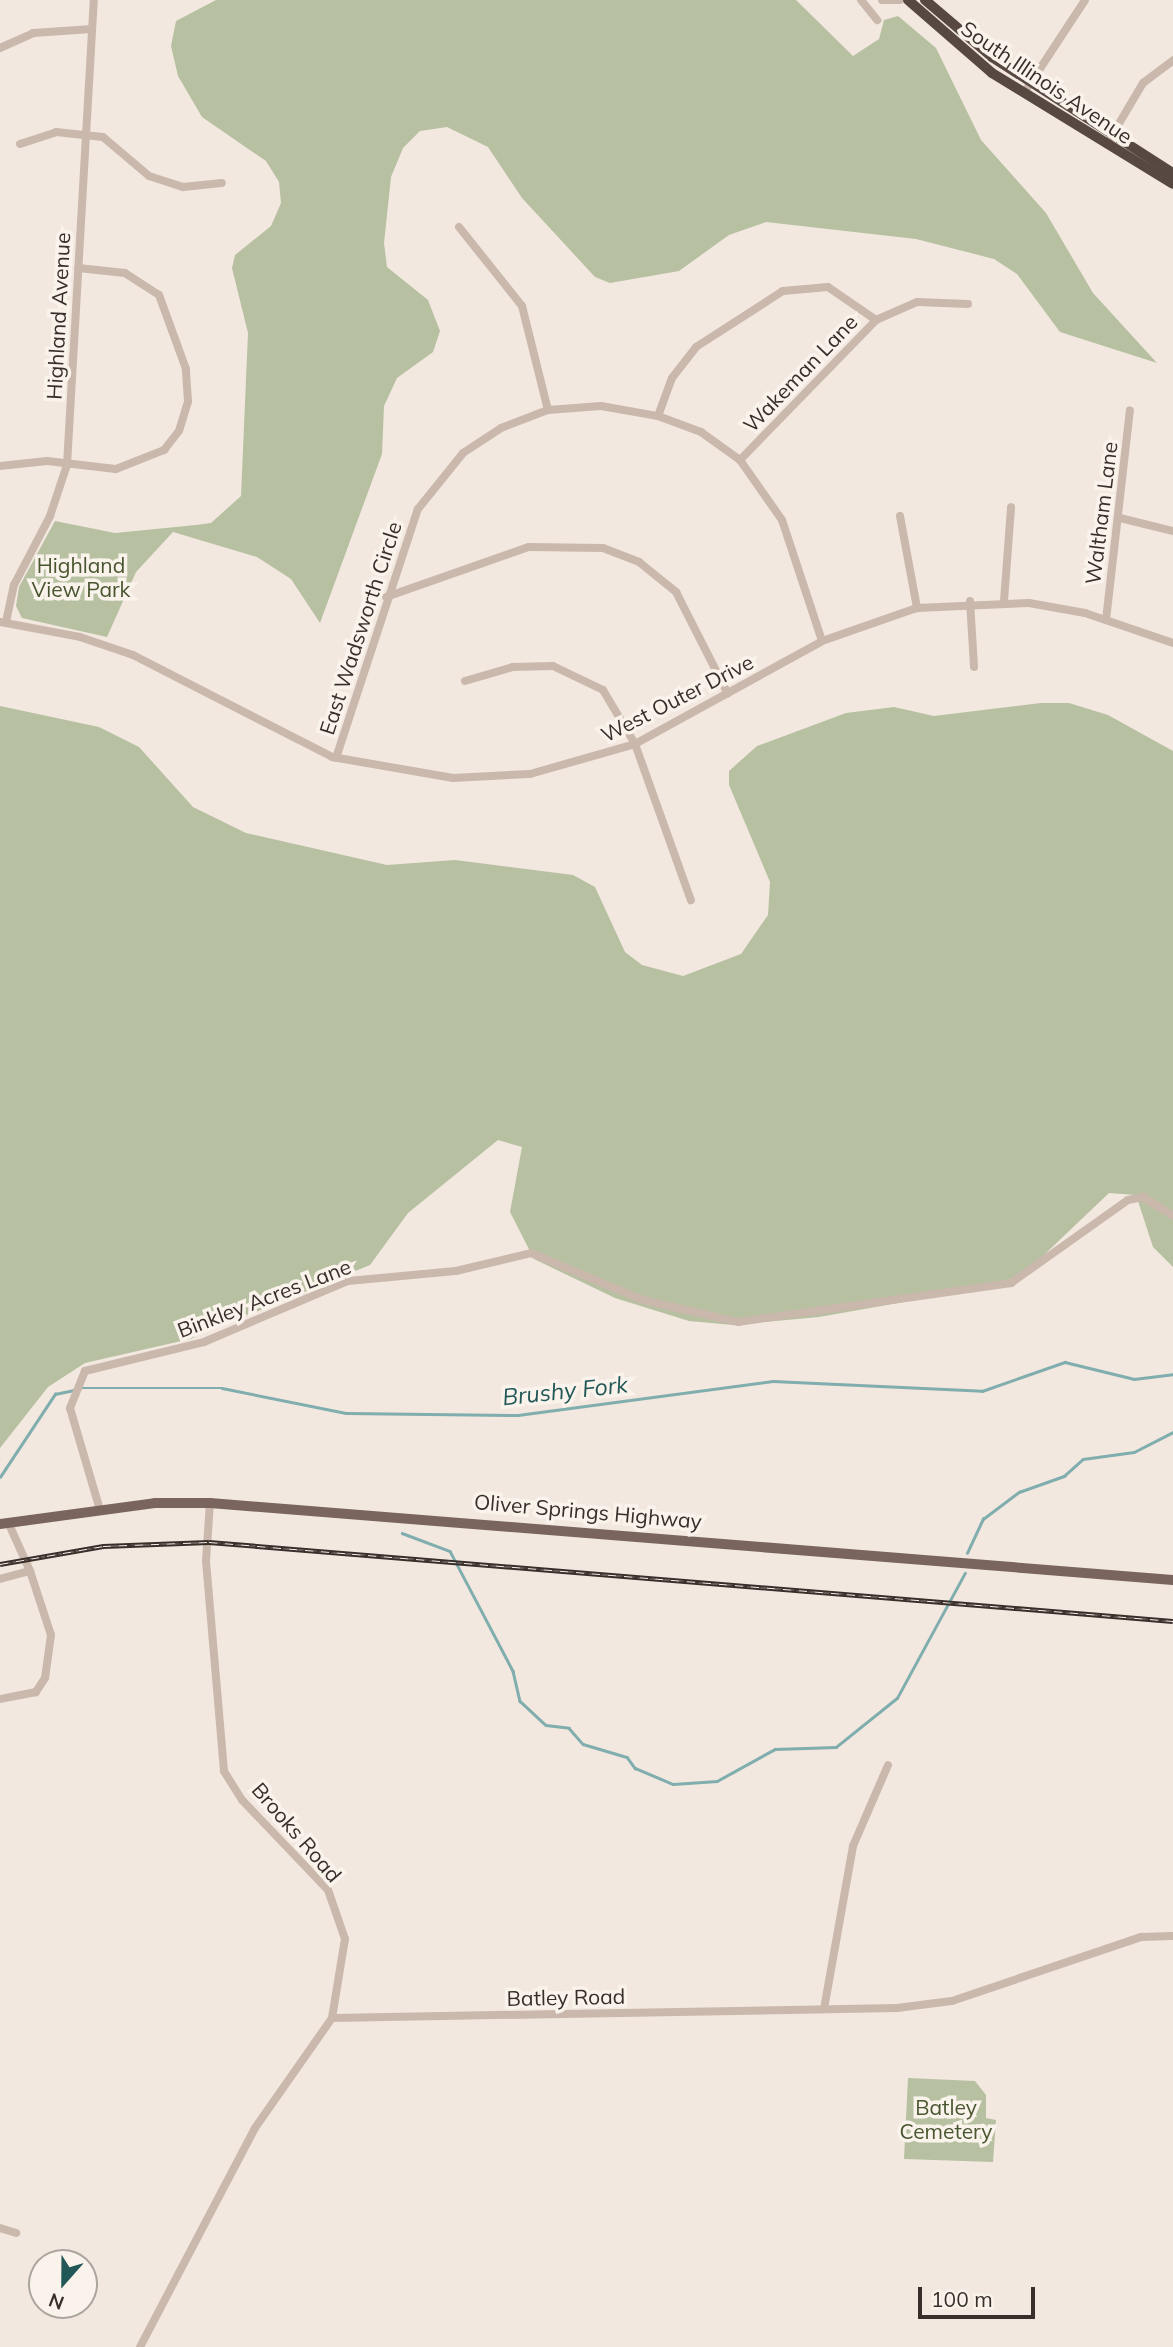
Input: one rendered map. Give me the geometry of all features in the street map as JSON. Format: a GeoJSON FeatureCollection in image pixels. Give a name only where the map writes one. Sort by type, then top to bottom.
{"type":"FeatureCollection","features":[{"type":"Feature","properties":{"kind":"highway","name":"South Illinois Avenue"},"geometry":{"type":"LineString","coordinates":[[908,0],[959,49],[1107,146],[1173,184]]}},
{"type":"Feature","properties":{"kind":"highway"},"geometry":{"type":"LineString","coordinates":[[925,0],[958,32],[1173,173]]}},
{"type":"Feature","properties":{"kind":"main road","name":"Oliver Springs Highway"},"geometry":{"type":"LineString","coordinates":[[4,1523],[100,1510],[209,1503],[1173,1580]]}},
{"type":"Feature","properties":{"kind":"street","name":"Highland Avenue"},"geometry":{"type":"LineString","coordinates":[[3,622],[14,585],[50,516],[67,465],[94,0]]}},
{"type":"Feature","properties":{"kind":"street"},"geometry":{"type":"LineString","coordinates":[[861,0],[877,20]]}},
{"type":"Feature","properties":{"kind":"street"},"geometry":{"type":"LineString","coordinates":[[882,0],[900,0]]}},
{"type":"Feature","properties":{"kind":"street"},"geometry":{"type":"LineString","coordinates":[[1024,93],[1085,0]]}},
{"type":"Feature","properties":{"kind":"street"},"geometry":{"type":"LineString","coordinates":[[0,48],[33,33],[92,29]]}},
{"type":"Feature","properties":{"kind":"street"},"geometry":{"type":"LineString","coordinates":[[1107,146],[1143,83],[1173,60]]}},
{"type":"Feature","properties":{"kind":"street"},"geometry":{"type":"LineString","coordinates":[[20,144],[38,135],[87,135],[115,144],[149,176],[166,183],[222,183]]}},
{"type":"Feature","properties":{"kind":"street"},"geometry":{"type":"LineString","coordinates":[[459,227],[522,306],[548,410]]}},
{"type":"Feature","properties":{"kind":"street"},"geometry":{"type":"LineString","coordinates":[[0,466],[67,465],[116,469],[147,460],[175,438],[188,401],[179,340],[159,295],[125,273],[78,268]]}},
{"type":"Feature","properties":{"kind":"street"},"geometry":{"type":"LineString","coordinates":[[658,416],[672,378],[696,347],[783,291],[828,287],[876,320]]}},
{"type":"Feature","properties":{"kind":"street","name":"Wakeman Lane"},"geometry":{"type":"LineString","coordinates":[[740,460],[876,320],[917,302],[968,304]]}},
{"type":"Feature","properties":{"kind":"street","name":"East Wadsworth Circle"},"geometry":{"type":"LineString","coordinates":[[336,758],[386,597],[418,509],[448,469],[484,438],[548,410],[601,406],[658,416],[701,432],[740,460],[782,520],[822,642]]}},
{"type":"Feature","properties":{"kind":"street","name":"Waltham Lane"},"geometry":{"type":"LineString","coordinates":[[1106,620],[1120,519],[1130,410]]}},
{"type":"Feature","properties":{"kind":"street"},"geometry":{"type":"LineString","coordinates":[[1004,601],[1011,507]]}},
{"type":"Feature","properties":{"kind":"street"},"geometry":{"type":"LineString","coordinates":[[900,516],[917,608]]}},
{"type":"Feature","properties":{"kind":"street"},"geometry":{"type":"LineString","coordinates":[[1120,519],[1173,531]]}},
{"type":"Feature","properties":{"kind":"street"},"geometry":{"type":"LineString","coordinates":[[386,597],[529,547],[603,548],[639,562],[676,592],[728,694]]}},
{"type":"Feature","properties":{"kind":"street"},"geometry":{"type":"LineString","coordinates":[[970,601],[974,667]]}},
{"type":"Feature","properties":{"kind":"street","name":"West Outer Drive"},"geometry":{"type":"LineString","coordinates":[[3,622],[122,651],[336,758],[425,777],[490,778],[565,767],[635,744],[822,642],[917,608],[970,601],[1004,601],[1106,620],[1173,643]]}},
{"type":"Feature","properties":{"kind":"street"},"geometry":{"type":"LineString","coordinates":[[465,681],[513,667],[568,669],[611,699],[635,744],[691,900]]}},
{"type":"Feature","properties":{"kind":"street","name":"Binkley Acres Lane"},"geometry":{"type":"LineString","coordinates":[[100,1510],[72,1399],[85,1371],[204,1342],[360,1279],[456,1271],[518,1254],[542,1255],[576,1273],[643,1300],[738,1322],[1011,1283],[1128,1200],[1143,1197],[1173,1216]]}},
{"type":"Feature","properties":{"kind":"street","name":"Brooks Road"},"geometry":{"type":"LineString","coordinates":[[209,1503],[205,1561],[224,1771],[242,1800],[328,1890],[345,1939],[332,2018]]}},
{"type":"Feature","properties":{"kind":"street"},"geometry":{"type":"LineString","coordinates":[[0,1699],[36,1692],[45,1678],[51,1635],[30,1571],[4,1523]]}},
{"type":"Feature","properties":{"kind":"street"},"geometry":{"type":"LineString","coordinates":[[0,1579],[30,1571]]}},
{"type":"Feature","properties":{"kind":"street"},"geometry":{"type":"LineString","coordinates":[[824,2009],[853,1846],[888,1765]]}},
{"type":"Feature","properties":{"kind":"street","name":"Batley Road"},"geometry":{"type":"LineString","coordinates":[[332,2018],[824,2009],[952,2001],[1140,1937],[1173,1936]]}},
{"type":"Feature","properties":{"kind":"street"},"geometry":{"type":"LineString","coordinates":[[140,2347],[255,2128],[332,2018]]}},
{"type":"Feature","properties":{"kind":"street"},"geometry":{"type":"LineString","coordinates":[[0,2228],[16,2233]]}},
{"type":"Feature","properties":{"kind":"green space","name":"Highland View Park"},"geometry":{"type":"Polygon","coordinates":[[[216,0],[796,0],[853,56],[879,39],[884,20],[898,16],[936,48],[981,140],[1046,213],[1093,293],[1157,363],[1060,332],[1017,274],[994,259],[916,239],[766,222],[729,235],[679,271],[610,283],[595,277],[522,198],[488,147],[447,127],[420,131],[403,148],[391,177],[384,243],[387,267],[428,300],[440,331],[433,352],[397,378],[384,406],[382,454],[320,623],[291,579],[257,557],[173,532],[136,572],[107,637],[22,618],[16,606],[19,587],[55,521],[115,533],[211,523],[241,496],[248,333],[232,268],[235,255],[271,226],[281,203],[279,182],[266,161],[202,117],[178,76],[171,46],[176,21],[216,0]]]}},
{"type":"Feature","properties":{"kind":"green space"},"geometry":{"type":"Polygon","coordinates":[[[1041,703],[1069,703],[1108,715],[1173,751],[1173,1267],[1153,1247],[1136,1195],[1109,1193],[1025,1273],[989,1287],[819,1317],[733,1325],[689,1321],[615,1298],[534,1259],[510,1212],[522,1147],[498,1140],[408,1213],[370,1265],[190,1339],[85,1363],[48,1387],[0,1448],[0,706],[99,727],[139,747],[193,807],[246,833],[387,865],[455,860],[573,875],[595,887],[625,952],[642,965],[683,976],[741,954],[768,915],[770,882],[729,785],[729,771],[757,746],[846,713],[894,707],[934,716],[1041,703]]]}},
{"type":"Feature","properties":{"kind":"green space","name":"Batley Cemetery"},"geometry":{"type":"Polygon","coordinates":[[[908,2078],[975,2081],[986,2095],[986,2118],[996,2120],[993,2162],[904,2159],[908,2078]]]}},
{"type":"Feature","properties":{"kind":"waterway","name":"Brushy Fork"},"geometry":{"type":"LineString","coordinates":[[80,1388],[222,1388],[346,1413],[518,1415],[773,1381],[982,1391],[1065,1362],[1134,1379],[1173,1374]]}},
{"type":"Feature","properties":{"kind":"waterway","name":"Brushy Fork"},"geometry":{"type":"LineString","coordinates":[[0,1477],[55,1394],[74,1390]]}},
{"type":"Feature","properties":{"kind":"waterway"},"geometry":{"type":"LineString","coordinates":[[967,1553],[983,1519],[1019,1492],[1064,1476],[1083,1459],[1134,1452],[1173,1432]]}},
{"type":"Feature","properties":{"kind":"waterway"},"geometry":{"type":"LineString","coordinates":[[402,1533],[450,1551],[513,1671],[520,1701],[546,1725],[569,1728],[583,1744],[627,1757],[635,1768],[673,1784],[717,1781],[775,1749],[836,1747],[897,1698],[965,1573]]}},
{"type":"Feature","properties":{"kind":"railway"},"geometry":{"type":"LineString","coordinates":[[0,1564],[103,1546],[209,1542],[1173,1621]]}}]}
